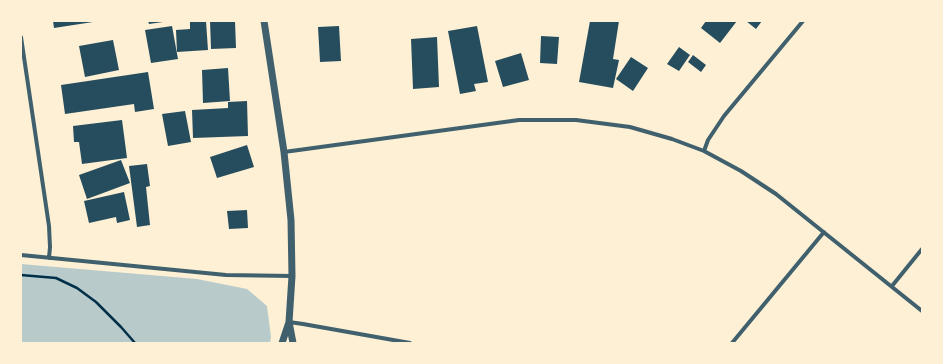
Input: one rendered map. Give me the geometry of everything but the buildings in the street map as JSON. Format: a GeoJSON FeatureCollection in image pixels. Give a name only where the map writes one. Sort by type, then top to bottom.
{"type":"FeatureCollection","features":[{"type":"Feature","properties":{"kind":"street"},"geometry":{"type":"LineString","coordinates":[[264,21],[284,152],[291,220],[292,276],[289,322],[293,343]]}},
{"type":"Feature","properties":{"kind":"street"},"geometry":{"type":"LineString","coordinates":[[704,151],[708,140],[724,116],[803,21]]}},
{"type":"Feature","properties":{"kind":"street"},"geometry":{"type":"LineString","coordinates":[[21,37],[49,226],[49,258]]}},
{"type":"Feature","properties":{"kind":"street"},"geometry":{"type":"LineString","coordinates":[[284,152],[519,120],[576,120],[630,127],[672,139],[704,151],[742,171],[776,194],[922,311]]}},
{"type":"Feature","properties":{"kind":"street"},"geometry":{"type":"LineString","coordinates":[[732,343],[824,232]]}},
{"type":"Feature","properties":{"kind":"street"},"geometry":{"type":"LineString","coordinates":[[892,286],[922,248]]}},
{"type":"Feature","properties":{"kind":"street"},"geometry":{"type":"LineString","coordinates":[[21,255],[226,275],[292,276]]}},
{"type":"Feature","properties":{"kind":"street"},"geometry":{"type":"LineString","coordinates":[[282,343],[289,322]]}},
{"type":"Feature","properties":{"kind":"street"},"geometry":{"type":"LineString","coordinates":[[289,322],[410,343]]}},
{"type":"Feature","properties":{"kind":"path"},"geometry":{"type":"LineString","coordinates":[[21,275],[56,278],[77,288],[96,302],[135,343]]}},
{"type":"Feature","properties":{"kind":"shaded area"},"geometry":{"type":"Polygon","coordinates":[[[21,264],[197,279],[247,289],[267,306],[271,337],[270,343],[21,343],[21,264]]]}}]}
